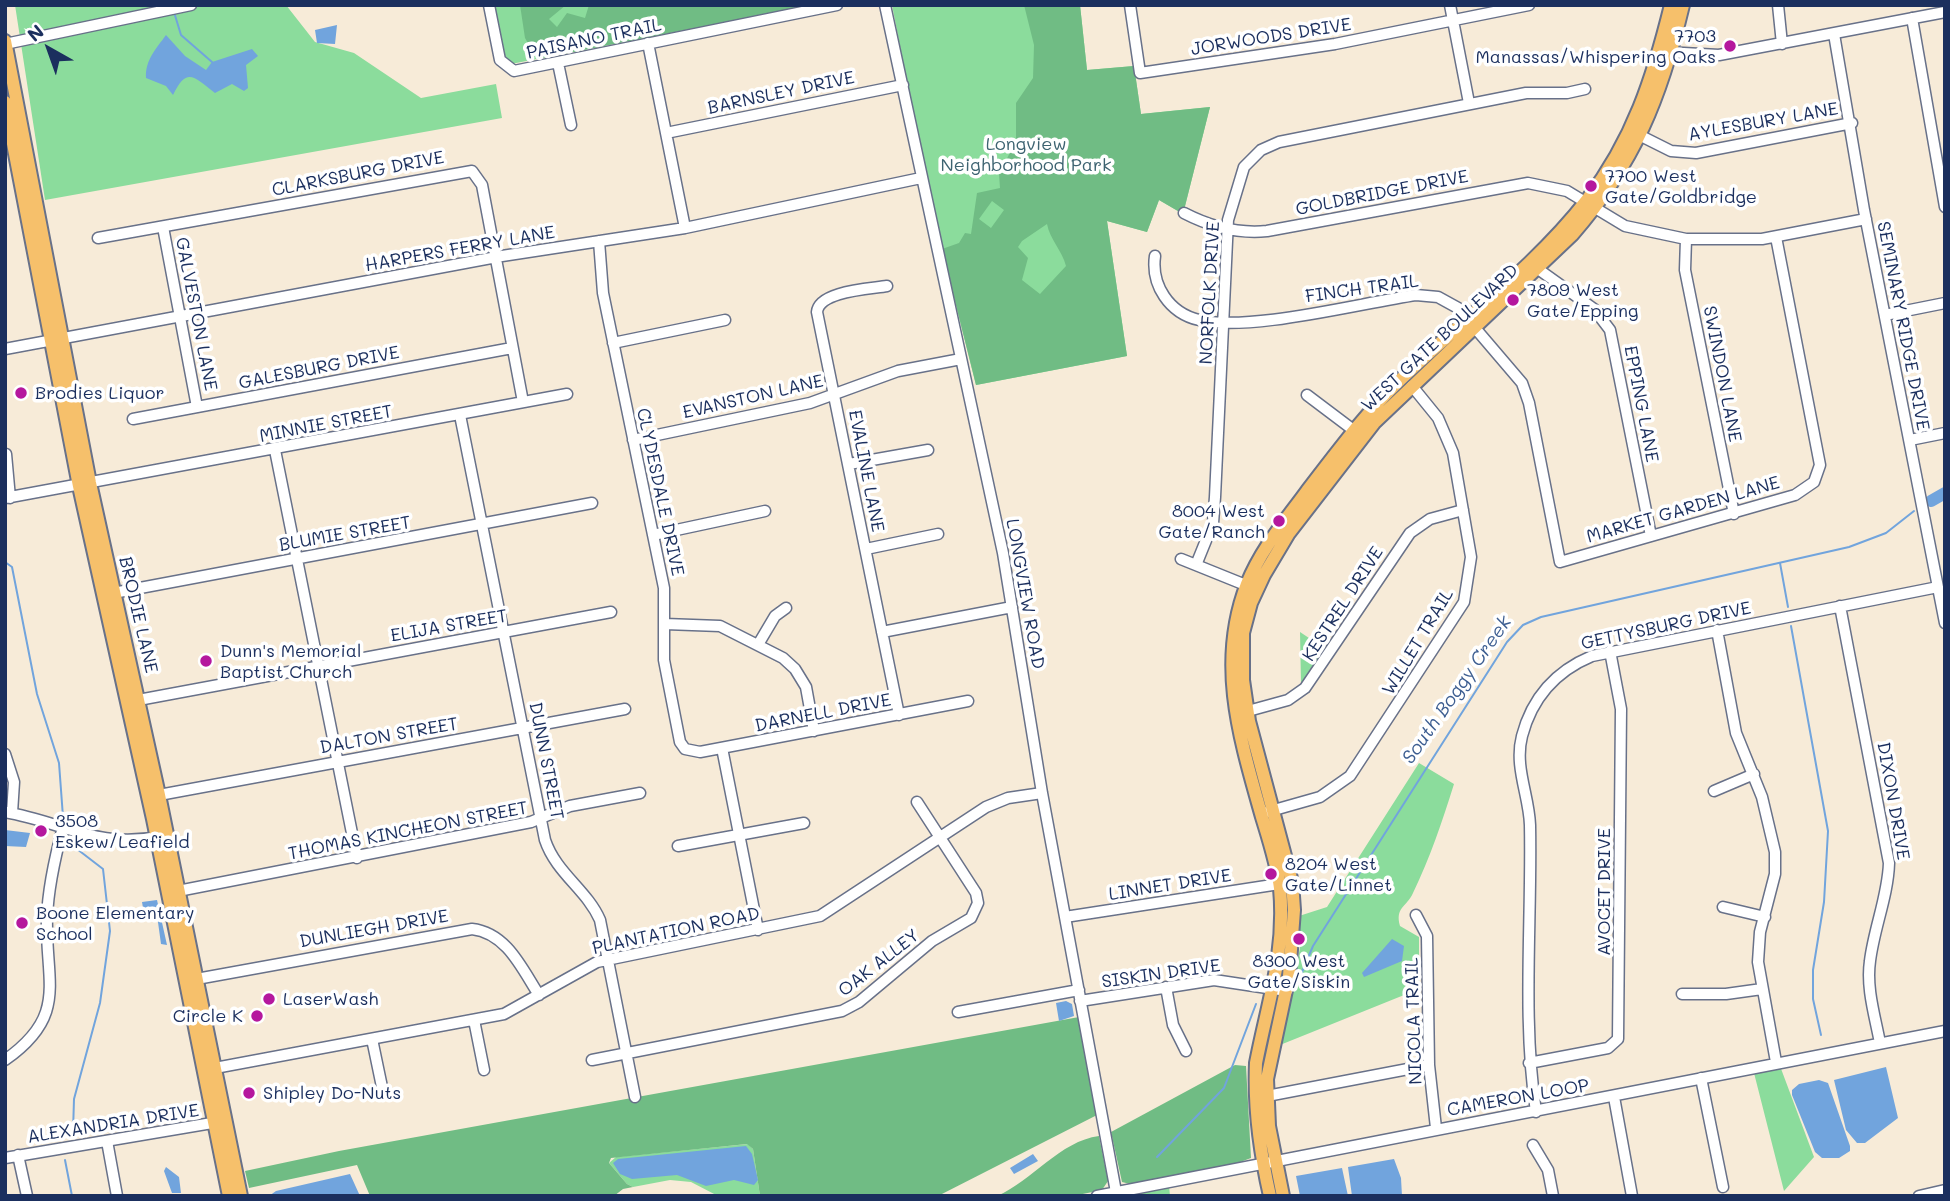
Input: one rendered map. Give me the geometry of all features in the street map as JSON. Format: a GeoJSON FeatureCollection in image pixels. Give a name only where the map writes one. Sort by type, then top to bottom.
{"type":"FeatureCollection","features":[{"type":"Feature","properties":{"kind":"main road","name":"WEST GATE BOULEVARD"},"geometry":{"type":"LineString","coordinates":[[1358,434],[1412,386],[1556,235],[1591,204],[1630,131],[1666,52],[1671,5]]}},
{"type":"Feature","properties":{"kind":"main road","name":"WEST GATE BOULEVARD"},"geometry":{"type":"LineString","coordinates":[[1270,1196],[1267,1096],[1269,1058],[1294,910],[1292,882],[1238,724],[1231,674],[1233,633],[1265,548],[1397,383],[1538,269],[1591,204],[1641,136],[1683,5]]}},
{"type":"Feature","properties":{"kind":"main road","name":"BRODIE LANE"},"geometry":{"type":"LineString","coordinates":[[5,43],[56,340]]}},
{"type":"Feature","properties":{"kind":"main road","name":"BRODIE LANE"},"geometry":{"type":"LineString","coordinates":[[5,102],[162,836],[219,1122],[229,1196]]}},
{"type":"Feature","properties":{"kind":"main road","name":"WEST GATE BOULEVARD"},"geometry":{"type":"LineString","coordinates":[[1252,588],[1243,633],[1243,680],[1279,884],[1282,939],[1280,989],[1256,1063],[1256,1112],[1283,1196]]}},
{"type":"Feature","properties":{"kind":"main road","name":"BRODIE LANE"},"geometry":{"type":"LineString","coordinates":[[133,701],[159,795],[162,836],[178,891],[191,980],[215,1068],[219,1122],[241,1196]]}},
{"type":"Feature","properties":{"kind":"street"},"geometry":{"type":"LineString","coordinates":[[5,43],[191,5]]}},
{"type":"Feature","properties":{"kind":"street","name":"PAISANO TRAIL"},"geometry":{"type":"LineString","coordinates":[[489,5],[496,47],[503,66],[514,71],[837,5]]}},
{"type":"Feature","properties":{"kind":"street","name":"LONGVIEW ROAD"},"geometry":{"type":"LineString","coordinates":[[885,5],[975,416],[1012,607],[1042,793],[1116,1192]]}},
{"type":"Feature","properties":{"kind":"street","name":"JORWOODS DRIVE"},"geometry":{"type":"LineString","coordinates":[[1130,5],[1140,73],[1308,49],[1529,5]]}},
{"type":"Feature","properties":{"kind":"street"},"geometry":{"type":"LineString","coordinates":[[1450,5],[1469,103]]}},
{"type":"Feature","properties":{"kind":"street"},"geometry":{"type":"LineString","coordinates":[[1778,5],[1782,44]]}},
{"type":"Feature","properties":{"kind":"street"},"geometry":{"type":"LineString","coordinates":[[1666,52],[1719,55],[1945,12]]}},
{"type":"Feature","properties":{"kind":"street"},"geometry":{"type":"LineString","coordinates":[[1912,18],[1945,207]]}},
{"type":"Feature","properties":{"kind":"street","name":"SEMINARY RIDGE DRIVE"},"geometry":{"type":"LineString","coordinates":[[1834,34],[1852,123],[1866,219],[1945,623]]}},
{"type":"Feature","properties":{"kind":"street"},"geometry":{"type":"LineString","coordinates":[[648,43],[685,228]]}},
{"type":"Feature","properties":{"kind":"street"},"geometry":{"type":"LineString","coordinates":[[558,63],[571,125]]}},
{"type":"Feature","properties":{"kind":"street","name":"BARNSLEY DRIVE"},"geometry":{"type":"LineString","coordinates":[[666,133],[903,85]]}},
{"type":"Feature","properties":{"kind":"street","name":"NORFOLK DRIVE"},"geometry":{"type":"LineString","coordinates":[[1196,565],[1213,523],[1225,321],[1226,229],[1235,190],[1244,167],[1261,150],[1279,142],[1526,93],[1567,93],[1585,89]]}},
{"type":"Feature","properties":{"kind":"street","name":"AYLESBURY LANE"},"geometry":{"type":"LineString","coordinates":[[1641,136],[1671,151],[1696,153],[1852,123]]}},
{"type":"Feature","properties":{"kind":"street","name":"CLARKSBURG DRIVE"},"geometry":{"type":"LineString","coordinates":[[98,238],[467,170],[481,181],[523,402]]}},
{"type":"Feature","properties":{"kind":"street","name":"HARPERS FERRY LANE"},"geometry":{"type":"LineString","coordinates":[[5,349],[495,257],[685,228],[921,178]]}},
{"type":"Feature","properties":{"kind":"street","name":"GOLDBRIDGE DRIVE"},"geometry":{"type":"LineString","coordinates":[[1184,213],[1206,224],[1251,233],[1290,228],[1514,183],[1555,187],[1591,204],[1625,226],[1686,239],[1731,241],[1776,237],[1866,219]]}},
{"type":"Feature","properties":{"kind":"street","name":"GALVESTON LANE"},"geometry":{"type":"LineString","coordinates":[[163,226],[197,407]]}},
{"type":"Feature","properties":{"kind":"street","name":"MARKET GARDEN LANE"},"geometry":{"type":"LineString","coordinates":[[1560,562],[1734,514],[1805,489],[1814,482],[1820,465],[1776,237]]}},
{"type":"Feature","properties":{"kind":"street","name":"SWINDON LANE"},"geometry":{"type":"LineString","coordinates":[[1686,239],[1685,270],[1734,514]]}},
{"type":"Feature","properties":{"kind":"street","name":"CLYDESDALE DRIVE"},"geometry":{"type":"LineString","coordinates":[[599,241],[603,293],[664,588],[664,660],[680,742],[685,749]]}},
{"type":"Feature","properties":{"kind":"street","name":"FINCH TRAIL"},"geometry":{"type":"LineString","coordinates":[[1155,256],[1155,277],[1169,303],[1194,318],[1225,321],[1263,320],[1428,295],[1453,304],[1474,323],[1509,365],[1526,391],[1560,562]]}},
{"type":"Feature","properties":{"kind":"street","name":"EPPING LANE"},"geometry":{"type":"LineString","coordinates":[[1538,269],[1594,309],[1610,330],[1651,536]]}},
{"type":"Feature","properties":{"kind":"street","name":"EVALINE LANE"},"geometry":{"type":"LineString","coordinates":[[887,286],[825,298],[818,306],[899,715]]}},
{"type":"Feature","properties":{"kind":"street"},"geometry":{"type":"LineString","coordinates":[[1885,315],[1945,303]]}},
{"type":"Feature","properties":{"kind":"street"},"geometry":{"type":"LineString","coordinates":[[613,343],[725,320]]}},
{"type":"Feature","properties":{"kind":"street","name":"GALESBURG DRIVE"},"geometry":{"type":"LineString","coordinates":[[132,419],[512,348]]}},
{"type":"Feature","properties":{"kind":"street","name":"EVANSTON LANE"},"geometry":{"type":"LineString","coordinates":[[633,440],[810,403],[898,371],[961,359]]}},
{"type":"Feature","properties":{"kind":"street","name":"WILLET TRAIL"},"geometry":{"type":"LineString","coordinates":[[1268,812],[1320,797],[1350,776],[1464,602],[1470,578],[1470,548],[1447,433],[1412,386]]}},
{"type":"Feature","properties":{"kind":"street","name":"MINNIE STREET"},"geometry":{"type":"LineString","coordinates":[[8,498],[567,394]]}},
{"type":"Feature","properties":{"kind":"street"},"geometry":{"type":"LineString","coordinates":[[1307,395],[1358,434]]}},
{"type":"Feature","properties":{"kind":"street","name":"DUNN STREET"},"geometry":{"type":"LineString","coordinates":[[460,415],[541,820],[554,862],[597,914],[609,959],[635,1097]]}},
{"type":"Feature","properties":{"kind":"street"},"geometry":{"type":"LineString","coordinates":[[1910,440],[1945,433]]}},
{"type":"Feature","properties":{"kind":"street"},"geometry":{"type":"LineString","coordinates":[[275,450],[357,858]]}},
{"type":"Feature","properties":{"kind":"street"},"geometry":{"type":"LineString","coordinates":[[849,464],[928,450]]}},
{"type":"Feature","properties":{"kind":"street"},"geometry":{"type":"LineString","coordinates":[[6,454],[8,498]]}},
{"type":"Feature","properties":{"kind":"street","name":"BLUMIE STREET"},"geometry":{"type":"LineString","coordinates":[[109,594],[592,503]]}},
{"type":"Feature","properties":{"kind":"street","name":"KESTREL DRIVE"},"geometry":{"type":"LineString","coordinates":[[1248,711],[1288,700],[1305,688],[1410,533],[1430,519],[1463,510]]}},
{"type":"Feature","properties":{"kind":"street"},"geometry":{"type":"LineString","coordinates":[[653,534],[765,511]]}},
{"type":"Feature","properties":{"kind":"street"},"geometry":{"type":"LineString","coordinates":[[866,549],[939,534]]}},
{"type":"Feature","properties":{"kind":"street"},"geometry":{"type":"LineString","coordinates":[[1181,559],[1252,588]]}},
{"type":"Feature","properties":{"kind":"street","name":"GETTYSBURG DRIVE"},"geometry":{"type":"LineString","coordinates":[[1536,1112],[1529,1063],[1530,819],[1520,772],[1521,739],[1533,706],[1564,670],[1592,656],[1938,587]]}},
{"type":"Feature","properties":{"kind":"street","name":"DIXON DRIVE"},"geometry":{"type":"LineString","coordinates":[[1840,606],[1889,863],[1889,878],[1869,964],[1870,993],[1880,1043]]}},
{"type":"Feature","properties":{"kind":"street"},"geometry":{"type":"LineString","coordinates":[[883,632],[1012,607]]}},
{"type":"Feature","properties":{"kind":"street"},"geometry":{"type":"LineString","coordinates":[[759,643],[775,616],[786,608]]}},
{"type":"Feature","properties":{"kind":"street","name":"ELIJA STREET"},"geometry":{"type":"LineString","coordinates":[[133,701],[611,612]]}},
{"type":"Feature","properties":{"kind":"street"},"geometry":{"type":"LineString","coordinates":[[665,624],[720,626],[783,657],[802,678],[809,699],[814,731]]}},
{"type":"Feature","properties":{"kind":"street"},"geometry":{"type":"LineString","coordinates":[[1717,630],[1736,733],[1766,808],[1775,852],[1775,874],[1758,946],[1762,989],[1776,1062]]}},
{"type":"Feature","properties":{"kind":"street","name":"AVOCET DRIVE"},"geometry":{"type":"LineString","coordinates":[[1529,1063],[1608,1048],[1618,1039],[1621,709],[1610,651]]}},
{"type":"Feature","properties":{"kind":"street","name":"DARNELL DRIVE"},"geometry":{"type":"LineString","coordinates":[[685,749],[693,752],[722,748],[968,701]]}},
{"type":"Feature","properties":{"kind":"street","name":"DALTON STREET"},"geometry":{"type":"LineString","coordinates":[[159,795],[625,709]]}},
{"type":"Feature","properties":{"kind":"street"},"geometry":{"type":"LineString","coordinates":[[722,748],[758,930]]}},
{"type":"Feature","properties":{"kind":"street"},"geometry":{"type":"LineString","coordinates":[[5,754],[14,782],[8,813],[108,841],[162,836]]}},
{"type":"Feature","properties":{"kind":"street"},"geometry":{"type":"LineString","coordinates":[[1714,792],[1754,774]]}},
{"type":"Feature","properties":{"kind":"street","name":"THOMAS KINCHEON STREET"},"geometry":{"type":"LineString","coordinates":[[178,891],[541,820],[569,806],[640,793]]}},
{"type":"Feature","properties":{"kind":"street","name":"PLANTATION ROAD"},"geometry":{"type":"LineString","coordinates":[[215,1068],[504,1014],[587,966],[609,959],[800,922],[827,912],[994,803],[1042,793]]}},
{"type":"Feature","properties":{"kind":"street","name":"OAK ALLEY"},"geometry":{"type":"LineString","coordinates":[[592,1059],[831,1014],[859,1002],[919,950],[975,913],[978,903],[976,892],[917,802]]}},
{"type":"Feature","properties":{"kind":"street"},"geometry":{"type":"LineString","coordinates":[[678,846],[804,823]]}},
{"type":"Feature","properties":{"kind":"street"},"geometry":{"type":"LineString","coordinates":[[5,1060],[37,1031],[51,999],[48,898],[63,827]]}},
{"type":"Feature","properties":{"kind":"street","name":"LINNET DRIVE"},"geometry":{"type":"LineString","coordinates":[[1065,917],[1279,884]]}},
{"type":"Feature","properties":{"kind":"street"},"geometry":{"type":"LineString","coordinates":[[1723,907],[1765,917]]}},
{"type":"Feature","properties":{"kind":"street","name":"NICOLA TRAIL"},"geometry":{"type":"LineString","coordinates":[[1416,915],[1427,936],[1429,1065],[1436,1128]]}},
{"type":"Feature","properties":{"kind":"street","name":"DUNLIEGH DRIVE"},"geometry":{"type":"LineString","coordinates":[[191,980],[472,929],[489,933],[503,943],[539,995]]}},
{"type":"Feature","properties":{"kind":"street","name":"SISKIN DRIVE"},"geometry":{"type":"LineString","coordinates":[[1080,1001],[1214,980],[1280,989]]}},
{"type":"Feature","properties":{"kind":"street"},"geometry":{"type":"LineString","coordinates":[[1166,987],[1173,1024],[1186,1051]]}},
{"type":"Feature","properties":{"kind":"street"},"geometry":{"type":"LineString","coordinates":[[1682,993],[1726,994],[1762,989]]}},
{"type":"Feature","properties":{"kind":"street"},"geometry":{"type":"LineString","coordinates":[[958,1012],[1079,990]]}},
{"type":"Feature","properties":{"kind":"street"},"geometry":{"type":"LineString","coordinates":[[474,1020],[484,1070]]}},
{"type":"Feature","properties":{"kind":"street","name":"CAMERON LOOP"},"geometry":{"type":"LineString","coordinates":[[1097,1196],[1945,1031]]}},
{"type":"Feature","properties":{"kind":"street"},"geometry":{"type":"LineString","coordinates":[[372,1039],[382,1087]]}},
{"type":"Feature","properties":{"kind":"street"},"geometry":{"type":"LineString","coordinates":[[1267,1096],[1429,1065]]}},
{"type":"Feature","properties":{"kind":"street"},"geometry":{"type":"LineString","coordinates":[[1701,1078],[1723,1187]]}},
{"type":"Feature","properties":{"kind":"street"},"geometry":{"type":"LineString","coordinates":[[1614,1097],[1632,1196]]}},
{"type":"Feature","properties":{"kind":"street","name":"ALEXANDRIA DRIVE"},"geometry":{"type":"LineString","coordinates":[[5,1158],[219,1122]]}},
{"type":"Feature","properties":{"kind":"street"},"geometry":{"type":"LineString","coordinates":[[107,1141],[117,1196]]}},
{"type":"Feature","properties":{"kind":"street"},"geometry":{"type":"LineString","coordinates":[[1533,1145],[1548,1170],[1553,1196]]}},
{"type":"Feature","properties":{"kind":"street"},"geometry":{"type":"LineString","coordinates":[[18,1156],[27,1196]]}},
{"type":"Feature","properties":{"kind":"street"},"geometry":{"type":"LineString","coordinates":[[1919,1196],[1945,1189]]}},
{"type":"Feature","properties":{"kind":"green space"},"geometry":{"type":"Polygon","coordinates":[[[15,5],[286,5],[315,42],[354,53],[421,98],[496,84],[502,118],[45,200],[15,5]]]}},
{"type":"Feature","properties":{"kind":"green space"},"geometry":{"type":"Polygon","coordinates":[[[491,5],[813,5],[506,65],[491,5]]]}},
{"type":"Feature","properties":{"kind":"green space"},"geometry":{"type":"Polygon","coordinates":[[[520,5],[566,5],[549,19],[557,27],[567,13],[585,18],[589,5],[813,5],[537,59],[525,38],[520,5]]]}},
{"type":"Feature","properties":{"kind":"green space","name":"Longview Neighborhood Park"},"geometry":{"type":"Polygon","coordinates":[[[892,5],[1080,5],[1087,70],[1134,66],[1141,114],[1210,107],[1183,214],[1159,200],[1147,232],[1107,221],[1127,356],[976,385],[930,201],[892,5]]]}},
{"type":"Feature","properties":{"kind":"green space","name":"Longview Neighborhood Park"},"geometry":{"type":"Polygon","coordinates":[[[1024,5],[1080,5],[1087,70],[1134,66],[1141,114],[1210,107],[1183,214],[1159,200],[1147,232],[1107,221],[1127,356],[976,385],[942,249],[959,243],[965,233],[971,234],[977,193],[1000,188],[999,174],[1016,141],[1016,103],[1033,78],[1034,45],[1024,5]],[[992,201],[979,219],[991,228],[1004,210],[992,201]],[[1047,224],[1022,241],[1018,247],[1028,258],[1022,280],[1040,294],[1066,266],[1047,224]]]}},
{"type":"Feature","properties":{"kind":"green space"},"geometry":{"type":"Polygon","coordinates":[[[1300,632],[1324,648],[1301,684],[1300,632]]]}},
{"type":"Feature","properties":{"kind":"green space"},"geometry":{"type":"Polygon","coordinates":[[[1419,763],[1454,784],[1425,867],[1399,915],[1400,926],[1419,937],[1419,989],[1280,1045],[1300,948],[1299,916],[1327,907],[1419,763]]]}},
{"type":"Feature","properties":{"kind":"green space"},"geometry":{"type":"Polygon","coordinates":[[[1079,1017],[1099,1114],[938,1196],[760,1196],[753,1149],[747,1144],[611,1158],[609,1163],[627,1184],[633,1187],[623,1189],[614,1196],[370,1196],[357,1165],[249,1188],[245,1171],[339,1151],[1079,1017]]]}},
{"type":"Feature","properties":{"kind":"green space"},"geometry":{"type":"Polygon","coordinates":[[[1235,1065],[1246,1066],[1251,1158],[1235,1164],[1130,1184],[1122,1182],[1111,1132],[1235,1065]]]}},
{"type":"Feature","properties":{"kind":"green space"},"geometry":{"type":"Polygon","coordinates":[[[1780,1066],[1814,1157],[1784,1191],[1754,1073],[1780,1066]]]}},
{"type":"Feature","properties":{"kind":"green space"},"geometry":{"type":"Polygon","coordinates":[[[1099,1136],[1108,1181],[1102,1190],[1073,1196],[997,1196],[1072,1145],[1099,1136]]]}},
{"type":"Feature","properties":{"kind":"green space"},"geometry":{"type":"Polygon","coordinates":[[[748,1144],[753,1149],[760,1196],[718,1196],[691,1182],[670,1180],[633,1187],[627,1184],[609,1163],[616,1157],[748,1144]]]}},
{"type":"Feature","properties":{"kind":"green space"},"geometry":{"type":"Polygon","coordinates":[[[1169,1186],[1170,1196],[1120,1196],[1169,1186]]]}},
{"type":"Feature","properties":{"kind":"water"},"geometry":{"type":"Polygon","coordinates":[[[337,25],[335,44],[317,43],[315,30],[337,25]]]}},
{"type":"Feature","properties":{"kind":"water"},"geometry":{"type":"Polygon","coordinates":[[[166,35],[185,56],[206,70],[212,62],[252,49],[258,56],[246,65],[248,88],[244,91],[232,84],[215,93],[196,79],[187,77],[173,95],[166,86],[146,78],[149,60],[166,35]]]}},
{"type":"Feature","properties":{"kind":"water"},"geometry":{"type":"Polygon","coordinates":[[[5,830],[30,833],[26,847],[5,846],[5,830]]]}},
{"type":"Feature","properties":{"kind":"water"},"geometry":{"type":"Polygon","coordinates":[[[157,900],[167,945],[161,944],[157,915],[143,908],[142,902],[157,900]]]}},
{"type":"Feature","properties":{"kind":"water"},"geometry":{"type":"Polygon","coordinates":[[[1392,939],[1404,946],[1402,961],[1364,977],[1362,973],[1392,939]]]}},
{"type":"Feature","properties":{"kind":"water"},"geometry":{"type":"Polygon","coordinates":[[[1066,1001],[1072,1004],[1074,1016],[1059,1021],[1056,1003],[1066,1001]]]}},
{"type":"Feature","properties":{"kind":"water"},"geometry":{"type":"Polygon","coordinates":[[[1886,1067],[1898,1118],[1865,1143],[1857,1143],[1846,1130],[1834,1080],[1886,1067]]]}},
{"type":"Feature","properties":{"kind":"water"},"geometry":{"type":"Polygon","coordinates":[[[1819,1080],[1828,1083],[1850,1146],[1850,1151],[1839,1158],[1822,1158],[1815,1152],[1792,1095],[1792,1090],[1799,1084],[1819,1080]]]}},
{"type":"Feature","properties":{"kind":"water"},"geometry":{"type":"Polygon","coordinates":[[[746,1146],[752,1154],[758,1180],[754,1185],[734,1180],[706,1186],[677,1175],[632,1179],[620,1174],[613,1163],[618,1159],[746,1146]]]}},
{"type":"Feature","properties":{"kind":"water"},"geometry":{"type":"Polygon","coordinates":[[[1033,1154],[1038,1161],[1014,1174],[1010,1168],[1033,1154]]]}},
{"type":"Feature","properties":{"kind":"water"},"geometry":{"type":"Polygon","coordinates":[[[1394,1159],[1401,1178],[1402,1196],[1352,1196],[1348,1167],[1394,1159]]]}},
{"type":"Feature","properties":{"kind":"water"},"geometry":{"type":"Polygon","coordinates":[[[166,1167],[179,1177],[181,1193],[172,1193],[164,1171],[166,1167]]]}},
{"type":"Feature","properties":{"kind":"water"},"geometry":{"type":"Polygon","coordinates":[[[1342,1168],[1348,1196],[1300,1196],[1296,1176],[1342,1168]]]}},
{"type":"Feature","properties":{"kind":"water"},"geometry":{"type":"Polygon","coordinates":[[[350,1174],[360,1196],[269,1196],[276,1191],[350,1174]]]}},
{"type":"Feature","properties":{"kind":"waterway"},"geometry":{"type":"LineString","coordinates":[[174,12],[181,35],[212,62]]}},
{"type":"Feature","properties":{"kind":"waterway","name":"South Boggy Creek"},"geometry":{"type":"LineString","coordinates":[[1931,501],[1945,493]]}},
{"type":"Feature","properties":{"kind":"waterway","name":"South Boggy Creek"},"geometry":{"type":"LineString","coordinates":[[1297,984],[1313,946],[1507,642],[1523,625],[1541,617],[1849,547],[1886,533],[1914,511]]}},
{"type":"Feature","properties":{"kind":"waterway"},"geometry":{"type":"LineString","coordinates":[[5,562],[12,567],[37,694],[59,763],[63,817]]}},
{"type":"Feature","properties":{"kind":"waterway"},"geometry":{"type":"LineString","coordinates":[[1780,563],[1788,607]]}},
{"type":"Feature","properties":{"kind":"waterway"},"geometry":{"type":"LineString","coordinates":[[1791,626],[1828,831],[1824,902],[1813,970],[1813,999],[1821,1035]]}},
{"type":"Feature","properties":{"kind":"waterway"},"geometry":{"type":"LineString","coordinates":[[73,1132],[74,1099],[100,1003],[110,931],[103,869],[77,849]]}},
{"type":"Feature","properties":{"kind":"waterway","name":"South Boggy Creek"},"geometry":{"type":"LineString","coordinates":[[1157,1157],[1224,1088],[1256,1004]]}},
{"type":"Feature","properties":{"kind":"waterway"},"geometry":{"type":"LineString","coordinates":[[65,1160],[72,1196]]}},
{"type":"Feature","properties":{"kind":"place","name":"7703 Manassas/Whispering Oaks"},"geometry":{"type":"Point","coordinates":[1730,46]}},
{"type":"Feature","properties":{"kind":"place","name":"7700 West Gate/Goldbridge"},"geometry":{"type":"Point","coordinates":[1591,186]}},
{"type":"Feature","properties":{"kind":"place","name":"7809 West Gate/Epping"},"geometry":{"type":"Point","coordinates":[1513,300]}},
{"type":"Feature","properties":{"kind":"place","name":"Brodies Liquor"},"geometry":{"type":"Point","coordinates":[21,393]}},
{"type":"Feature","properties":{"kind":"place","name":"8004 West Gate/Ranch"},"geometry":{"type":"Point","coordinates":[1279,521]}},
{"type":"Feature","properties":{"kind":"place","name":"Dunn's Memorial Baptist Church"},"geometry":{"type":"Point","coordinates":[206,661]}},
{"type":"Feature","properties":{"kind":"place","name":"3508 Eskew/Leafield"},"geometry":{"type":"Point","coordinates":[41,831]}},
{"type":"Feature","properties":{"kind":"place","name":"8204 West Gate/Linnet"},"geometry":{"type":"Point","coordinates":[1271,874]}},
{"type":"Feature","properties":{"kind":"place","name":"Boone Elementary School"},"geometry":{"type":"Point","coordinates":[22,923]}},
{"type":"Feature","properties":{"kind":"place","name":"8300 West Gate/Siskin"},"geometry":{"type":"Point","coordinates":[1299,939]}},
{"type":"Feature","properties":{"kind":"place","name":"LaserWash"},"geometry":{"type":"Point","coordinates":[269,999]}},
{"type":"Feature","properties":{"kind":"place","name":"Circle K"},"geometry":{"type":"Point","coordinates":[257,1016]}},
{"type":"Feature","properties":{"kind":"place","name":"Shipley Do-Nuts"},"geometry":{"type":"Point","coordinates":[249,1093]}}]}
